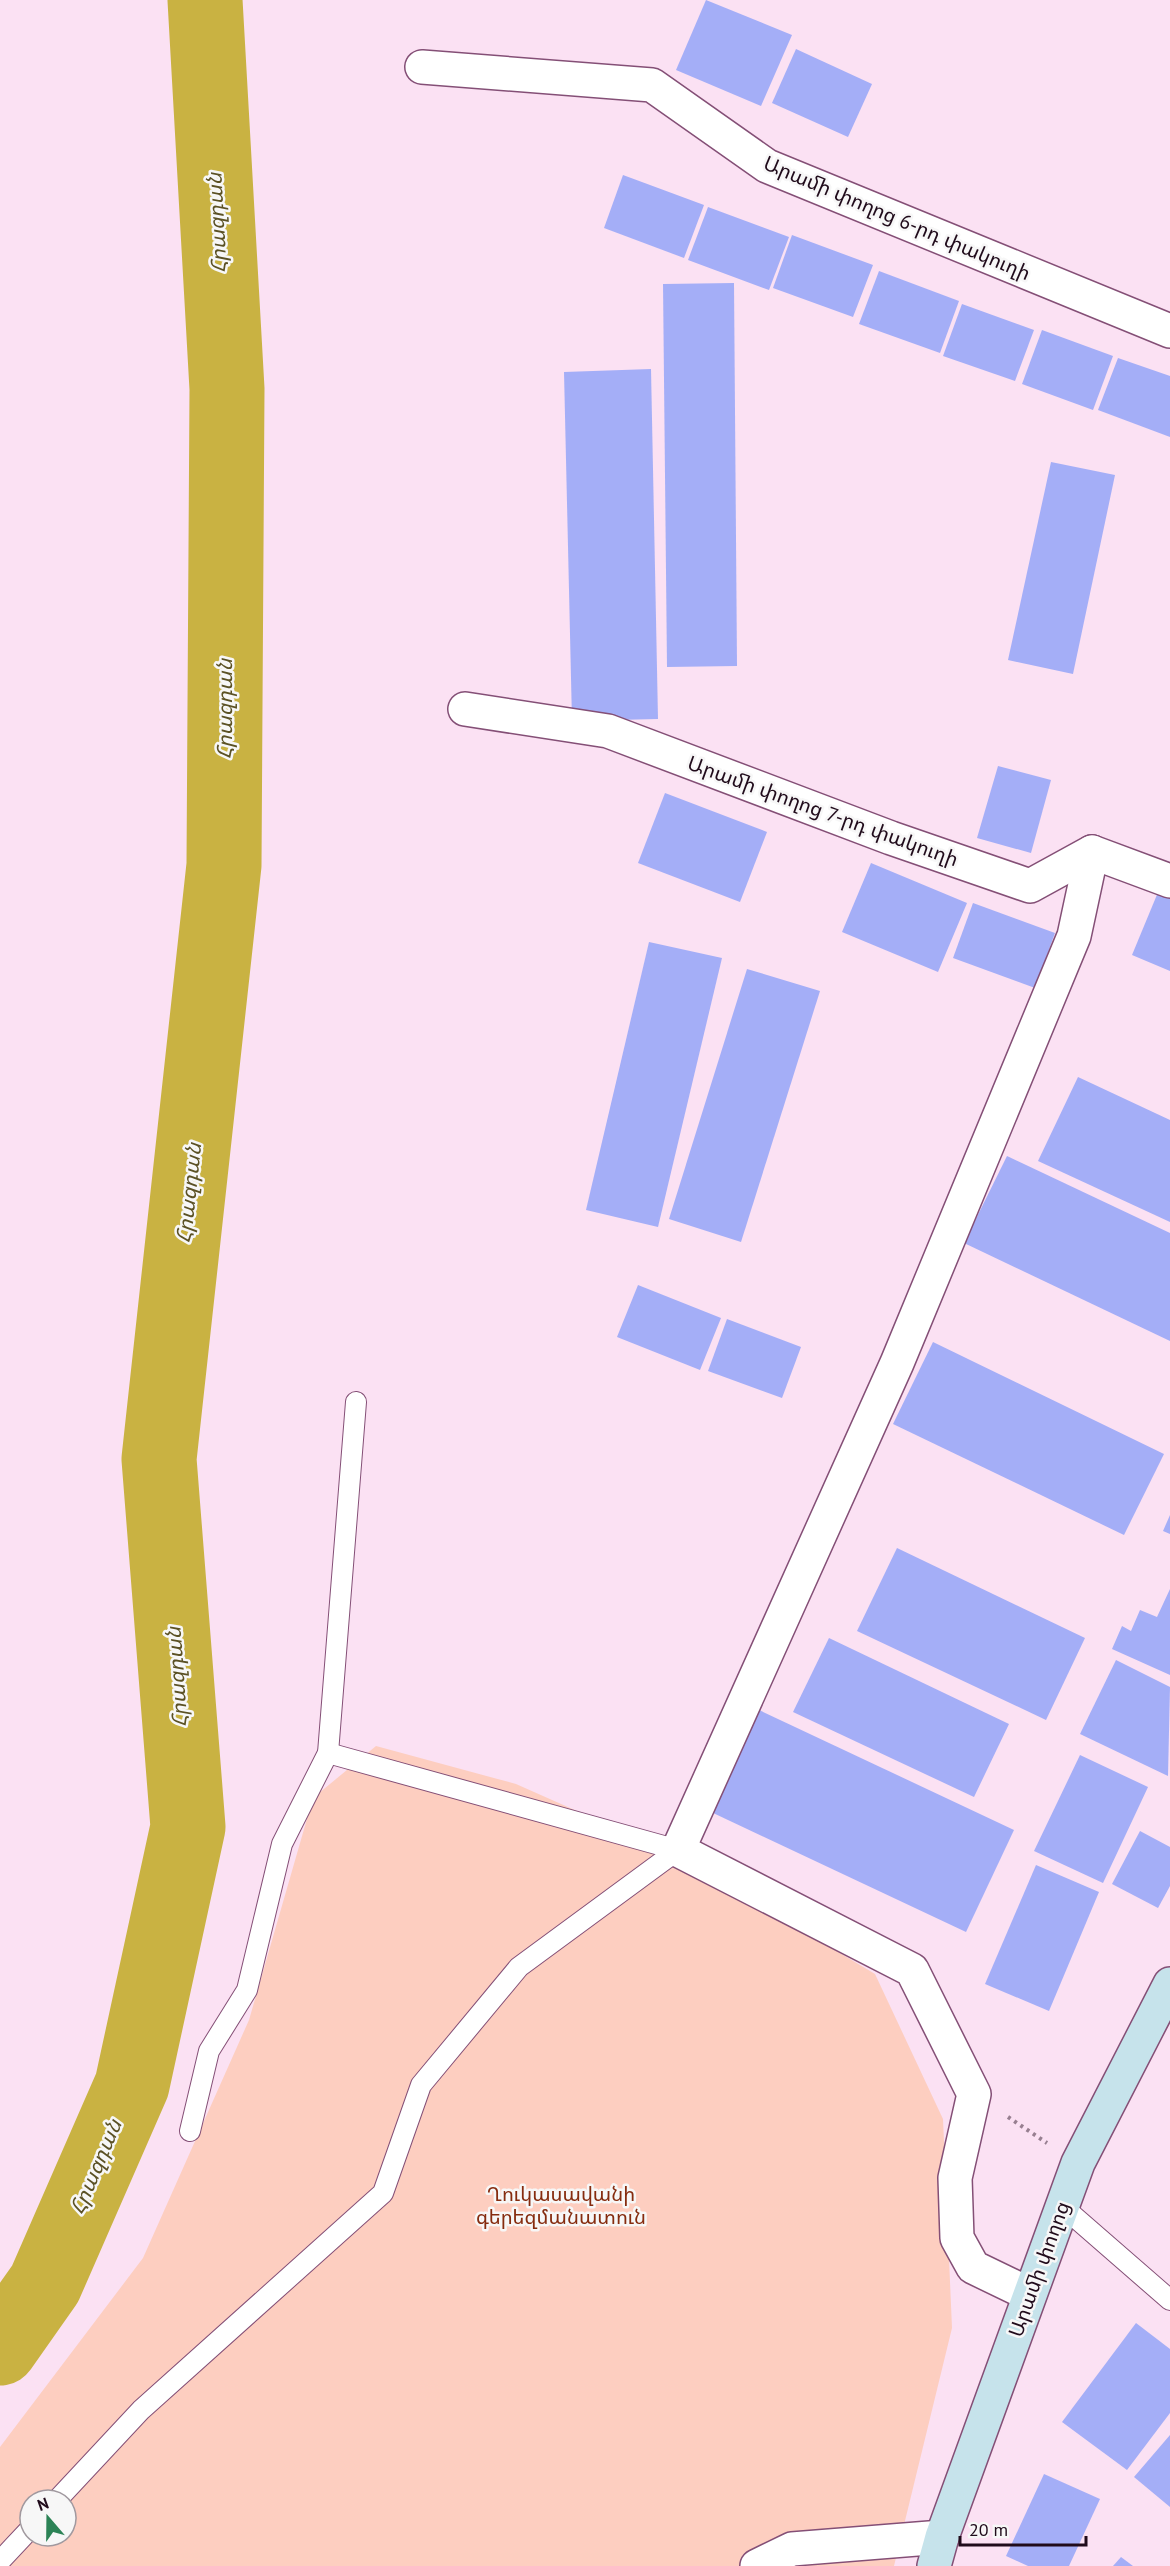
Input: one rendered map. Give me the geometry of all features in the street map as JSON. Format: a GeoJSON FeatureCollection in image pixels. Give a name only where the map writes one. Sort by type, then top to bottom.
{"type":"FeatureCollection","features":[{"type":"Feature","properties":{"kind":"main road","name":"Արամի փողոց"},"geometry":{"type":"LineString","coordinates":[[938,2552],[1078,2163],[1170,1984]]}},
{"type":"Feature","properties":{"kind":"street","name":"Արամի փողոց 6-րդ փակուղի"},"geometry":{"type":"LineString","coordinates":[[422,67],[652,85],[767,166],[1170,331]]}},
{"type":"Feature","properties":{"kind":"street","name":"Արամի փողոց 7-րդ փակուղի"},"geometry":{"type":"LineString","coordinates":[[465,709],[608,731],[891,838],[1030,886],[1092,852]]}},
{"type":"Feature","properties":{"kind":"street"},"geometry":{"type":"LineString","coordinates":[[1029,2294],[973,2267],[957,2238],[955,2178],[974,2094],[912,1971],[678,1850],[897,1363],[1074,936],[1092,852],[1170,881]]}},
{"type":"Feature","properties":{"kind":"street"},"geometry":{"type":"LineString","coordinates":[[758,2566],[792,2549],[938,2552]]}},
{"type":"Feature","properties":{"kind":"lane"},"geometry":{"type":"LineString","coordinates":[[190,2131],[209,2051],[247,1990],[282,1844],[328,1753],[356,1402]]}},
{"type":"Feature","properties":{"kind":"lane"},"geometry":{"type":"LineString","coordinates":[[328,1753],[678,1850]]}},
{"type":"Feature","properties":{"kind":"lane"},"geometry":{"type":"LineString","coordinates":[[68,2488],[141,2410],[383,2193],[421,2085],[519,1967],[678,1850]]}},
{"type":"Feature","properties":{"kind":"lane"},"geometry":{"type":"LineString","coordinates":[[1062,2206],[1170,2300]]}},
{"type":"Feature","properties":{"kind":"lane"},"geometry":{"type":"LineString","coordinates":[[0,2561],[18,2542]]}},
{"type":"Feature","properties":{"kind":"path"},"geometry":{"type":"LineString","coordinates":[[974,2094],[1078,2163]]}},
{"type":"Feature","properties":{"kind":"green space","name":"Ղուկասավանի գերեզմանատուն"},"geometry":{"type":"Polygon","coordinates":[[[376,1746],[516,1784],[676,1855],[875,1974],[943,2119],[952,2328],[894,2566],[0,2566],[0,2447],[143,2258],[249,2020],[313,1798],[376,1746]]]}},
{"type":"Feature","properties":{"kind":"building"},"geometry":{"type":"Polygon","coordinates":[[[706,0],[792,35],[761,106],[676,70],[706,0]]]}},
{"type":"Feature","properties":{"kind":"building"},"geometry":{"type":"Polygon","coordinates":[[[796,49],[872,84],[848,137],[772,103],[796,49]]]}},
{"type":"Feature","properties":{"kind":"building"},"geometry":{"type":"Polygon","coordinates":[[[623,175],[704,205],[684,258],[604,228],[623,175]]]}},
{"type":"Feature","properties":{"kind":"building"},"geometry":{"type":"Polygon","coordinates":[[[708,207],[789,237],[769,290],[688,260],[708,207]]]}},
{"type":"Feature","properties":{"kind":"building"},"geometry":{"type":"Polygon","coordinates":[[[792,235],[873,265],[853,317],[773,288],[792,235]]]}},
{"type":"Feature","properties":{"kind":"building"},"geometry":{"type":"Polygon","coordinates":[[[879,271],[959,301],[940,353],[859,324],[879,271]]]}},
{"type":"Feature","properties":{"kind":"building"},"geometry":{"type":"Polygon","coordinates":[[[734,283],[737,666],[667,667],[663,284],[734,283]]]}},
{"type":"Feature","properties":{"kind":"building"},"geometry":{"type":"Polygon","coordinates":[[[962,304],[1034,330],[1015,381],[943,356],[962,304]]]}},
{"type":"Feature","properties":{"kind":"building"},"geometry":{"type":"Polygon","coordinates":[[[1042,330],[1113,356],[1093,410],[1022,384],[1042,330]]]}},
{"type":"Feature","properties":{"kind":"building"},"geometry":{"type":"Polygon","coordinates":[[[1118,358],[1170,376],[1170,437],[1098,410],[1118,358]]]}},
{"type":"Feature","properties":{"kind":"building"},"geometry":{"type":"Polygon","coordinates":[[[651,369],[658,719],[572,721],[564,372],[651,369]]]}},
{"type":"Feature","properties":{"kind":"building"},"geometry":{"type":"Polygon","coordinates":[[[1051,462],[1115,475],[1073,674],[1008,660],[1051,462]]]}},
{"type":"Feature","properties":{"kind":"building"},"geometry":{"type":"Polygon","coordinates":[[[998,766],[1051,780],[1031,853],[977,838],[998,766]]]}},
{"type":"Feature","properties":{"kind":"building"},"geometry":{"type":"Polygon","coordinates":[[[665,793],[767,832],[740,902],[638,863],[665,793]]]}},
{"type":"Feature","properties":{"kind":"building"},"geometry":{"type":"Polygon","coordinates":[[[871,863],[967,903],[938,972],[842,932],[871,863]]]}},
{"type":"Feature","properties":{"kind":"building"},"geometry":{"type":"Polygon","coordinates":[[[1161,885],[1170,889],[1170,971],[1132,955],[1161,885]]]}},
{"type":"Feature","properties":{"kind":"building"},"geometry":{"type":"Polygon","coordinates":[[[973,903],[1055,933],[1035,988],[953,958],[973,903]]]}},
{"type":"Feature","properties":{"kind":"building"},"geometry":{"type":"Polygon","coordinates":[[[649,942],[722,958],[658,1227],[586,1210],[649,942]]]}},
{"type":"Feature","properties":{"kind":"building"},"geometry":{"type":"Polygon","coordinates":[[[747,969],[820,991],[741,1242],[669,1219],[747,969]]]}},
{"type":"Feature","properties":{"kind":"building"},"geometry":{"type":"Polygon","coordinates":[[[1078,1077],[1170,1120],[1170,1222],[1038,1161],[1078,1077]]]}},
{"type":"Feature","properties":{"kind":"building"},"geometry":{"type":"Polygon","coordinates":[[[1007,1156],[1170,1233],[1170,1341],[964,1243],[1007,1156]]]}},
{"type":"Feature","properties":{"kind":"building"},"geometry":{"type":"Polygon","coordinates":[[[638,1285],[721,1318],[700,1370],[617,1337],[638,1285]]]}},
{"type":"Feature","properties":{"kind":"building"},"geometry":{"type":"Polygon","coordinates":[[[727,1319],[801,1347],[782,1398],[708,1371],[727,1319]]]}},
{"type":"Feature","properties":{"kind":"building"},"geometry":{"type":"Polygon","coordinates":[[[933,1342],[1164,1454],[1124,1535],[893,1424],[933,1342]]]}},
{"type":"Feature","properties":{"kind":"building"},"geometry":{"type":"Polygon","coordinates":[[[1170,1515],[1170,1534],[1163,1531],[1170,1515]]]}},
{"type":"Feature","properties":{"kind":"building"},"geometry":{"type":"Polygon","coordinates":[[[897,1548],[1085,1638],[1046,1720],[857,1631],[897,1548]]]}},
{"type":"Feature","properties":{"kind":"building"},"geometry":{"type":"Polygon","coordinates":[[[1170,1589],[1170,1675],[1112,1649],[1122,1626],[1131,1631],[1140,1610],[1157,1617],[1170,1589]]]}},
{"type":"Feature","properties":{"kind":"building"},"geometry":{"type":"Polygon","coordinates":[[[829,1638],[1009,1724],[974,1797],[793,1712],[829,1638]]]}},
{"type":"Feature","properties":{"kind":"building"},"geometry":{"type":"Polygon","coordinates":[[[1116,1660],[1170,1687],[1168,1776],[1080,1734],[1116,1660]]]}},
{"type":"Feature","properties":{"kind":"building"},"geometry":{"type":"Polygon","coordinates":[[[759,1710],[1014,1830],[966,1932],[711,1812],[759,1710]]]}},
{"type":"Feature","properties":{"kind":"building"},"geometry":{"type":"Polygon","coordinates":[[[1080,1755],[1148,1787],[1103,1883],[1034,1851],[1080,1755]]]}},
{"type":"Feature","properties":{"kind":"building"},"geometry":{"type":"Polygon","coordinates":[[[1140,1831],[1170,1847],[1170,1886],[1158,1908],[1112,1884],[1140,1831]]]}},
{"type":"Feature","properties":{"kind":"building"},"geometry":{"type":"Polygon","coordinates":[[[1036,1865],[1099,1892],[1049,2011],[985,1984],[1036,1865]]]}},
{"type":"Feature","properties":{"kind":"building"},"geometry":{"type":"Polygon","coordinates":[[[1136,2323],[1170,2349],[1170,2413],[1127,2470],[1062,2422],[1136,2323]]]}},
{"type":"Feature","properties":{"kind":"building"},"geometry":{"type":"Polygon","coordinates":[[[1170,2435],[1170,2507],[1134,2477],[1170,2435]]]}},
{"type":"Feature","properties":{"kind":"building"},"geometry":{"type":"Polygon","coordinates":[[[1044,2474],[1100,2499],[1069,2566],[1028,2566],[1006,2556],[1044,2474]]]}},
{"type":"Feature","properties":{"kind":"building"},"geometry":{"type":"Polygon","coordinates":[[[1121,2557],[1133,2566],[1113,2566],[1121,2557]]]}},
{"type":"Feature","properties":{"kind":"waterway","name":"Հրազդան"},"geometry":{"type":"LineString","coordinates":[[0,2348],[45,2284],[132,2085],[188,1827],[159,1459],[224,865],[227,389],[205,0]]}}]}
